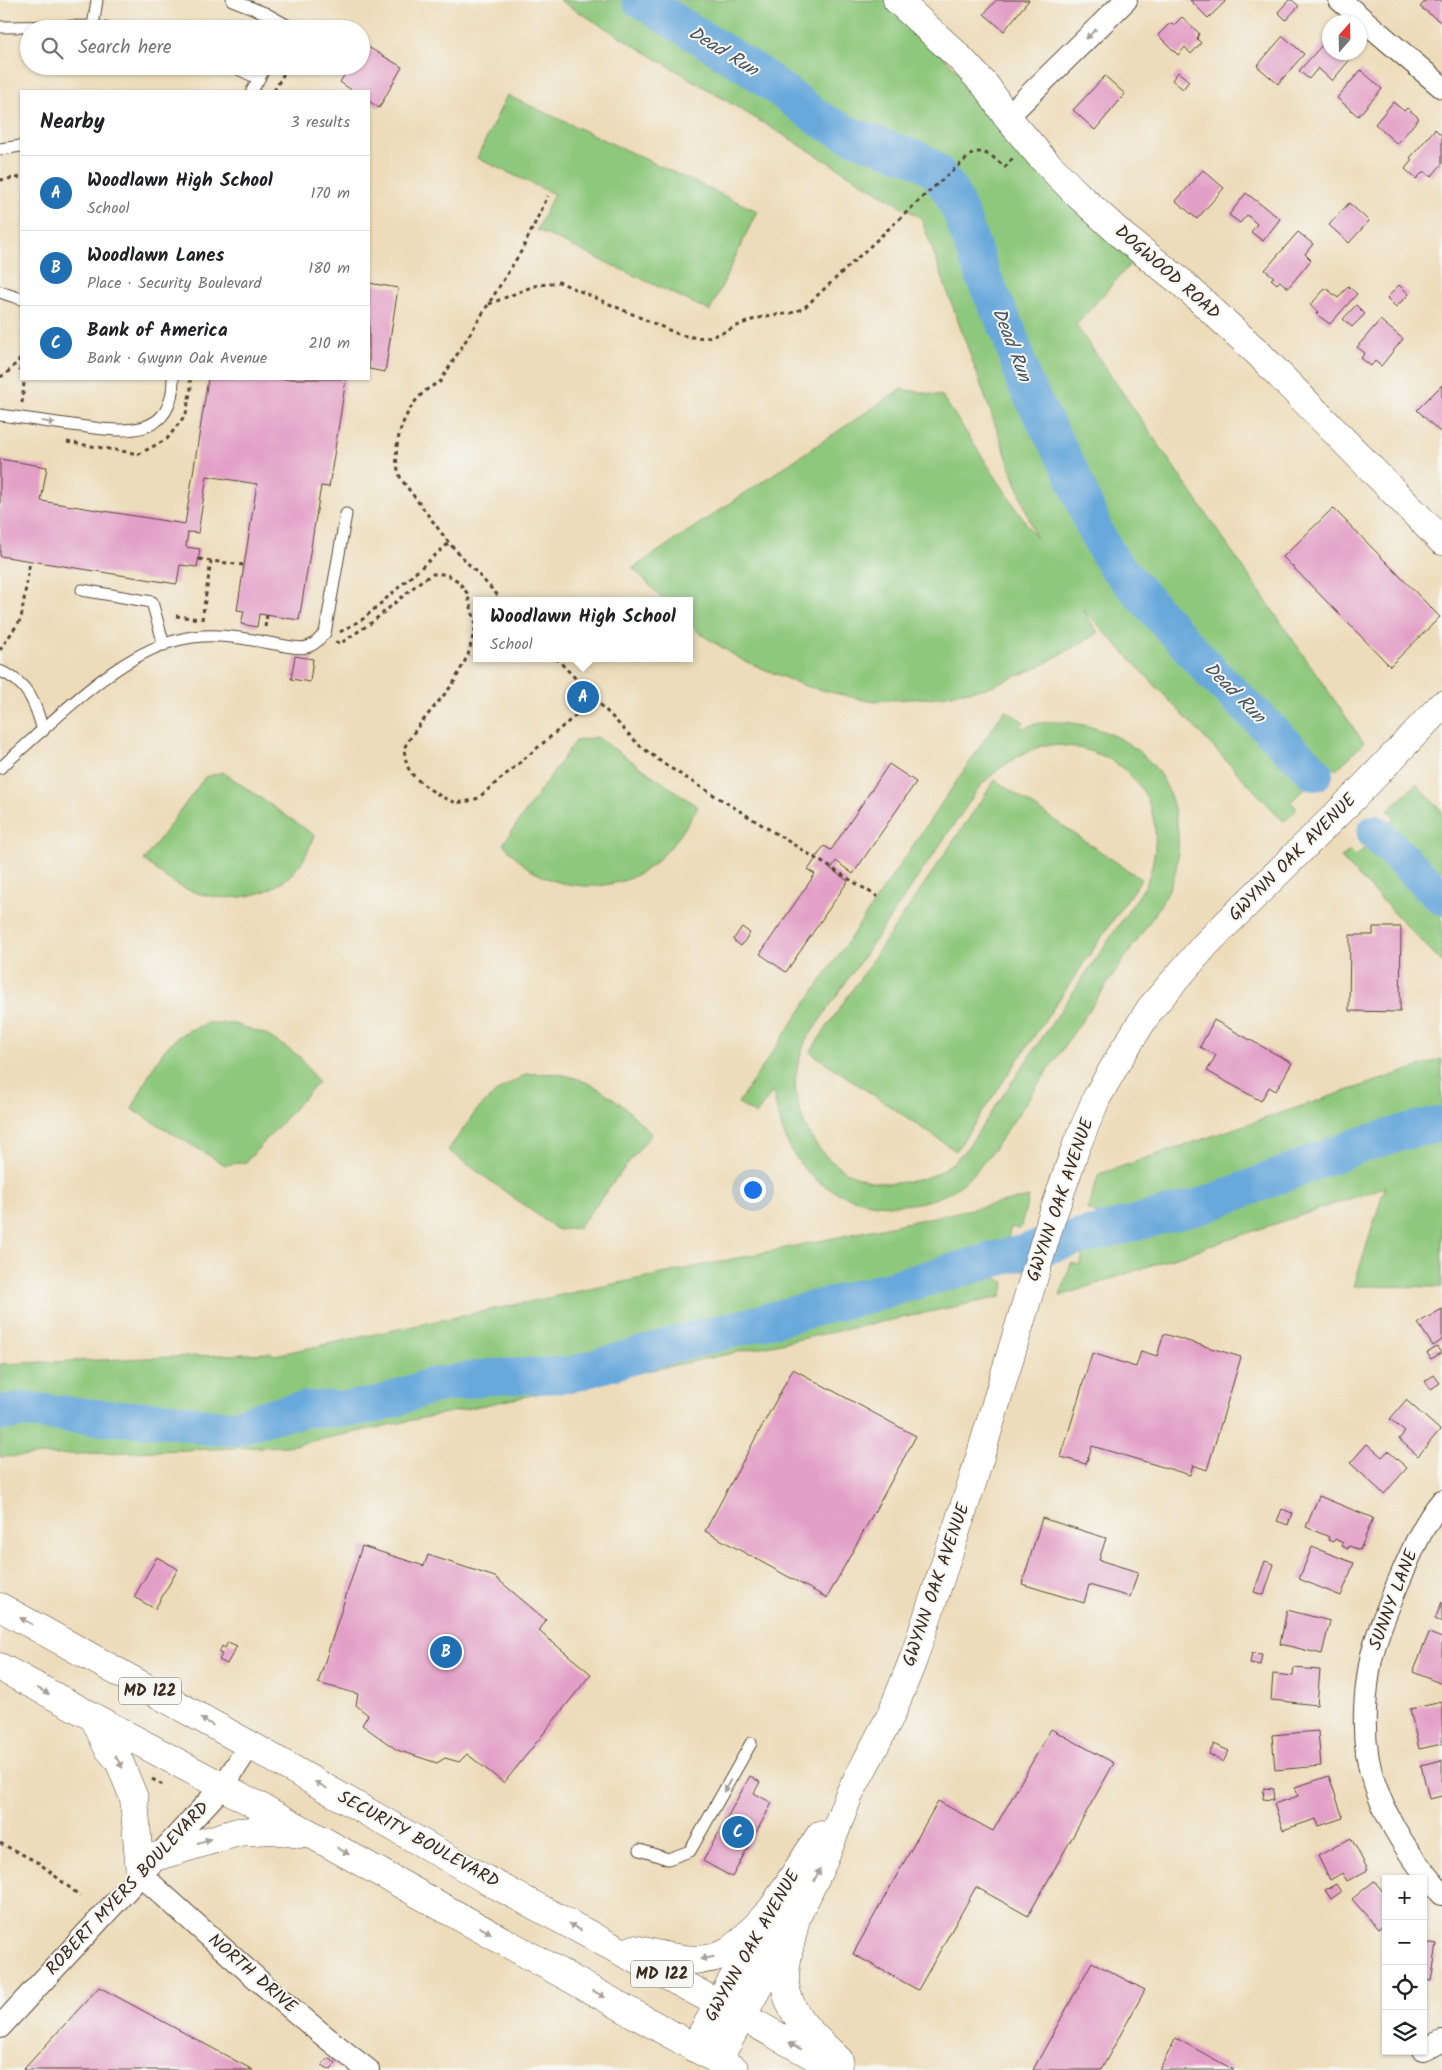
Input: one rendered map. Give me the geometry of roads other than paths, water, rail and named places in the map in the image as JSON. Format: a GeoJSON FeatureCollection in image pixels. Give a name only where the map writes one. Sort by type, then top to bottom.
{"type":"FeatureCollection","features":[{"type":"Feature","properties":{"kind":"main road","name":"DOGWOOD ROAD"},"geometry":{"type":"LineString","coordinates":[[897,0],[957,55],[986,86],[1007,117],[1041,157],[1077,194],[1124,237],[1181,282],[1258,353],[1442,541]]}},
{"type":"Feature","properties":{"kind":"main road","name":"GWYNN OAK AVENUE"},"geometry":{"type":"LineString","coordinates":[[694,2048],[731,2010],[784,1914],[809,1851],[849,1796],[890,1715],[913,1660],[973,1480],[1051,1220],[1076,1147],[1097,1097],[1120,1055],[1150,1009],[1206,944],[1361,790],[1442,705]]}},
{"type":"Feature","properties":{"kind":"main road","name":"SECURITY BOULEVARD"},"geometry":{"type":"LineString","coordinates":[[0,1607],[250,1745],[486,1879],[731,2010],[838,2070]]}},
{"type":"Feature","properties":{"kind":"main road","name":"MD 122"},"geometry":{"type":"LineString","coordinates":[[0,1668],[95,1720],[223,1786],[727,2065]]}},
{"type":"Feature","properties":{"kind":"main road"},"geometry":{"type":"LineString","coordinates":[[95,1720],[108,1748],[119,1761],[134,1798],[149,1865],[238,1832],[272,1830],[318,1838]]}},
{"type":"Feature","properties":{"kind":"main road"},"geometry":{"type":"LineString","coordinates":[[606,1944],[687,1960],[704,1960],[730,1952],[784,1914]]}},
{"type":"Feature","properties":{"kind":"main road"},"geometry":{"type":"LineString","coordinates":[[784,1914],[787,1996],[793,2010],[805,2027],[849,2070]]}},
{"type":"Feature","properties":{"kind":"main road","name":"GWYNN OAK AVENUE"},"geometry":{"type":"LineString","coordinates":[[727,2065],[731,2010]]}},
{"type":"Feature","properties":{"kind":"street"},"geometry":{"type":"LineString","coordinates":[[1007,117],[1126,0]]}},
{"type":"Feature","properties":{"kind":"street"},"geometry":{"type":"LineString","coordinates":[[1340,0],[1442,87]]}},
{"type":"Feature","properties":{"kind":"street","name":"SUNNY LANE"},"geometry":{"type":"LineString","coordinates":[[1442,1501],[1414,1544],[1379,1630],[1369,1670],[1365,1714],[1367,1750],[1375,1788],[1414,1861],[1442,1894]]}},
{"type":"Feature","properties":{"kind":"street","name":"ROBERT MYERS BOULEVARD"},"geometry":{"type":"LineString","coordinates":[[0,2028],[223,1786],[250,1745]]}},
{"type":"Feature","properties":{"kind":"street","name":"NORTH DRIVE"},"geometry":{"type":"LineString","coordinates":[[149,1865],[273,1994],[330,2042],[368,2070]]}},
{"type":"Feature","properties":{"kind":"street"},"geometry":{"type":"LineString","coordinates":[[1427,2049],[1442,2040]]}},
{"type":"Feature","properties":{"kind":"lane"},"geometry":{"type":"LineString","coordinates":[[94,20],[97,0]]}},
{"type":"Feature","properties":{"kind":"lane"},"geometry":{"type":"LineString","coordinates":[[232,0],[273,20]]}},
{"type":"Feature","properties":{"kind":"lane"},"geometry":{"type":"LineString","coordinates":[[0,27],[20,27]]}},
{"type":"Feature","properties":{"kind":"lane"},"geometry":{"type":"LineString","coordinates":[[251,75],[259,79]]}},
{"type":"Feature","properties":{"kind":"lane"},"geometry":{"type":"LineString","coordinates":[[253,90],[261,75]]}},
{"type":"Feature","properties":{"kind":"lane"},"geometry":{"type":"LineString","coordinates":[[0,149],[20,146]]}},
{"type":"Feature","properties":{"kind":"lane"},"geometry":{"type":"LineString","coordinates":[[0,292],[20,299]]}},
{"type":"Feature","properties":{"kind":"lane"},"geometry":{"type":"LineString","coordinates":[[0,415],[117,432],[143,429],[157,421],[168,410],[173,392],[173,380]]}},
{"type":"Feature","properties":{"kind":"lane"},"geometry":{"type":"LineString","coordinates":[[0,768],[91,688],[150,650],[178,640],[214,635],[306,647],[322,636],[346,514]]}},
{"type":"Feature","properties":{"kind":"lane"},"geometry":{"type":"LineString","coordinates":[[82,590],[152,602],[164,645]]}},
{"type":"Feature","properties":{"kind":"lane"},"geometry":{"type":"LineString","coordinates":[[0,671],[19,681],[28,691],[36,706],[43,731]]}},
{"type":"Feature","properties":{"kind":"lane"},"geometry":{"type":"LineString","coordinates":[[640,1850],[668,1859],[690,1851],[751,1743]]}},
{"type":"Feature","properties":{"kind":"waterway","name":"Dead Run"},"geometry":{"type":"LineString","coordinates":[[640,0],[752,69],[821,120],[850,135],[920,160],[937,172],[952,194],[962,217],[984,279],[1010,335],[1024,382],[1073,475],[1096,533],[1114,564],[1214,675],[1315,773]]}},
{"type":"Feature","properties":{"kind":"waterway","name":"Dead Run"},"geometry":{"type":"LineString","coordinates":[[1375,833],[1442,897]]}},
{"type":"Feature","properties":{"kind":"waterway"},"geometry":{"type":"LineString","coordinates":[[0,1413],[26,1410],[105,1418],[172,1420],[209,1427],[235,1428],[271,1416],[307,1409],[346,1409],[377,1405],[431,1386],[490,1377],[569,1375],[680,1343],[1205,1205],[1357,1146],[1412,1130],[1442,1124]]}},
{"type":"Feature","properties":{"kind":"place","name":"Woodlawn High School"},"geometry":{"type":"Point","coordinates":[583,697]}},
{"type":"Feature","properties":{"kind":"place","name":"Woodlawn Lanes"},"geometry":{"type":"Point","coordinates":[446,1652]}},
{"type":"Feature","properties":{"kind":"place","name":"Bank of America"},"geometry":{"type":"Point","coordinates":[738,1832]}}]}
